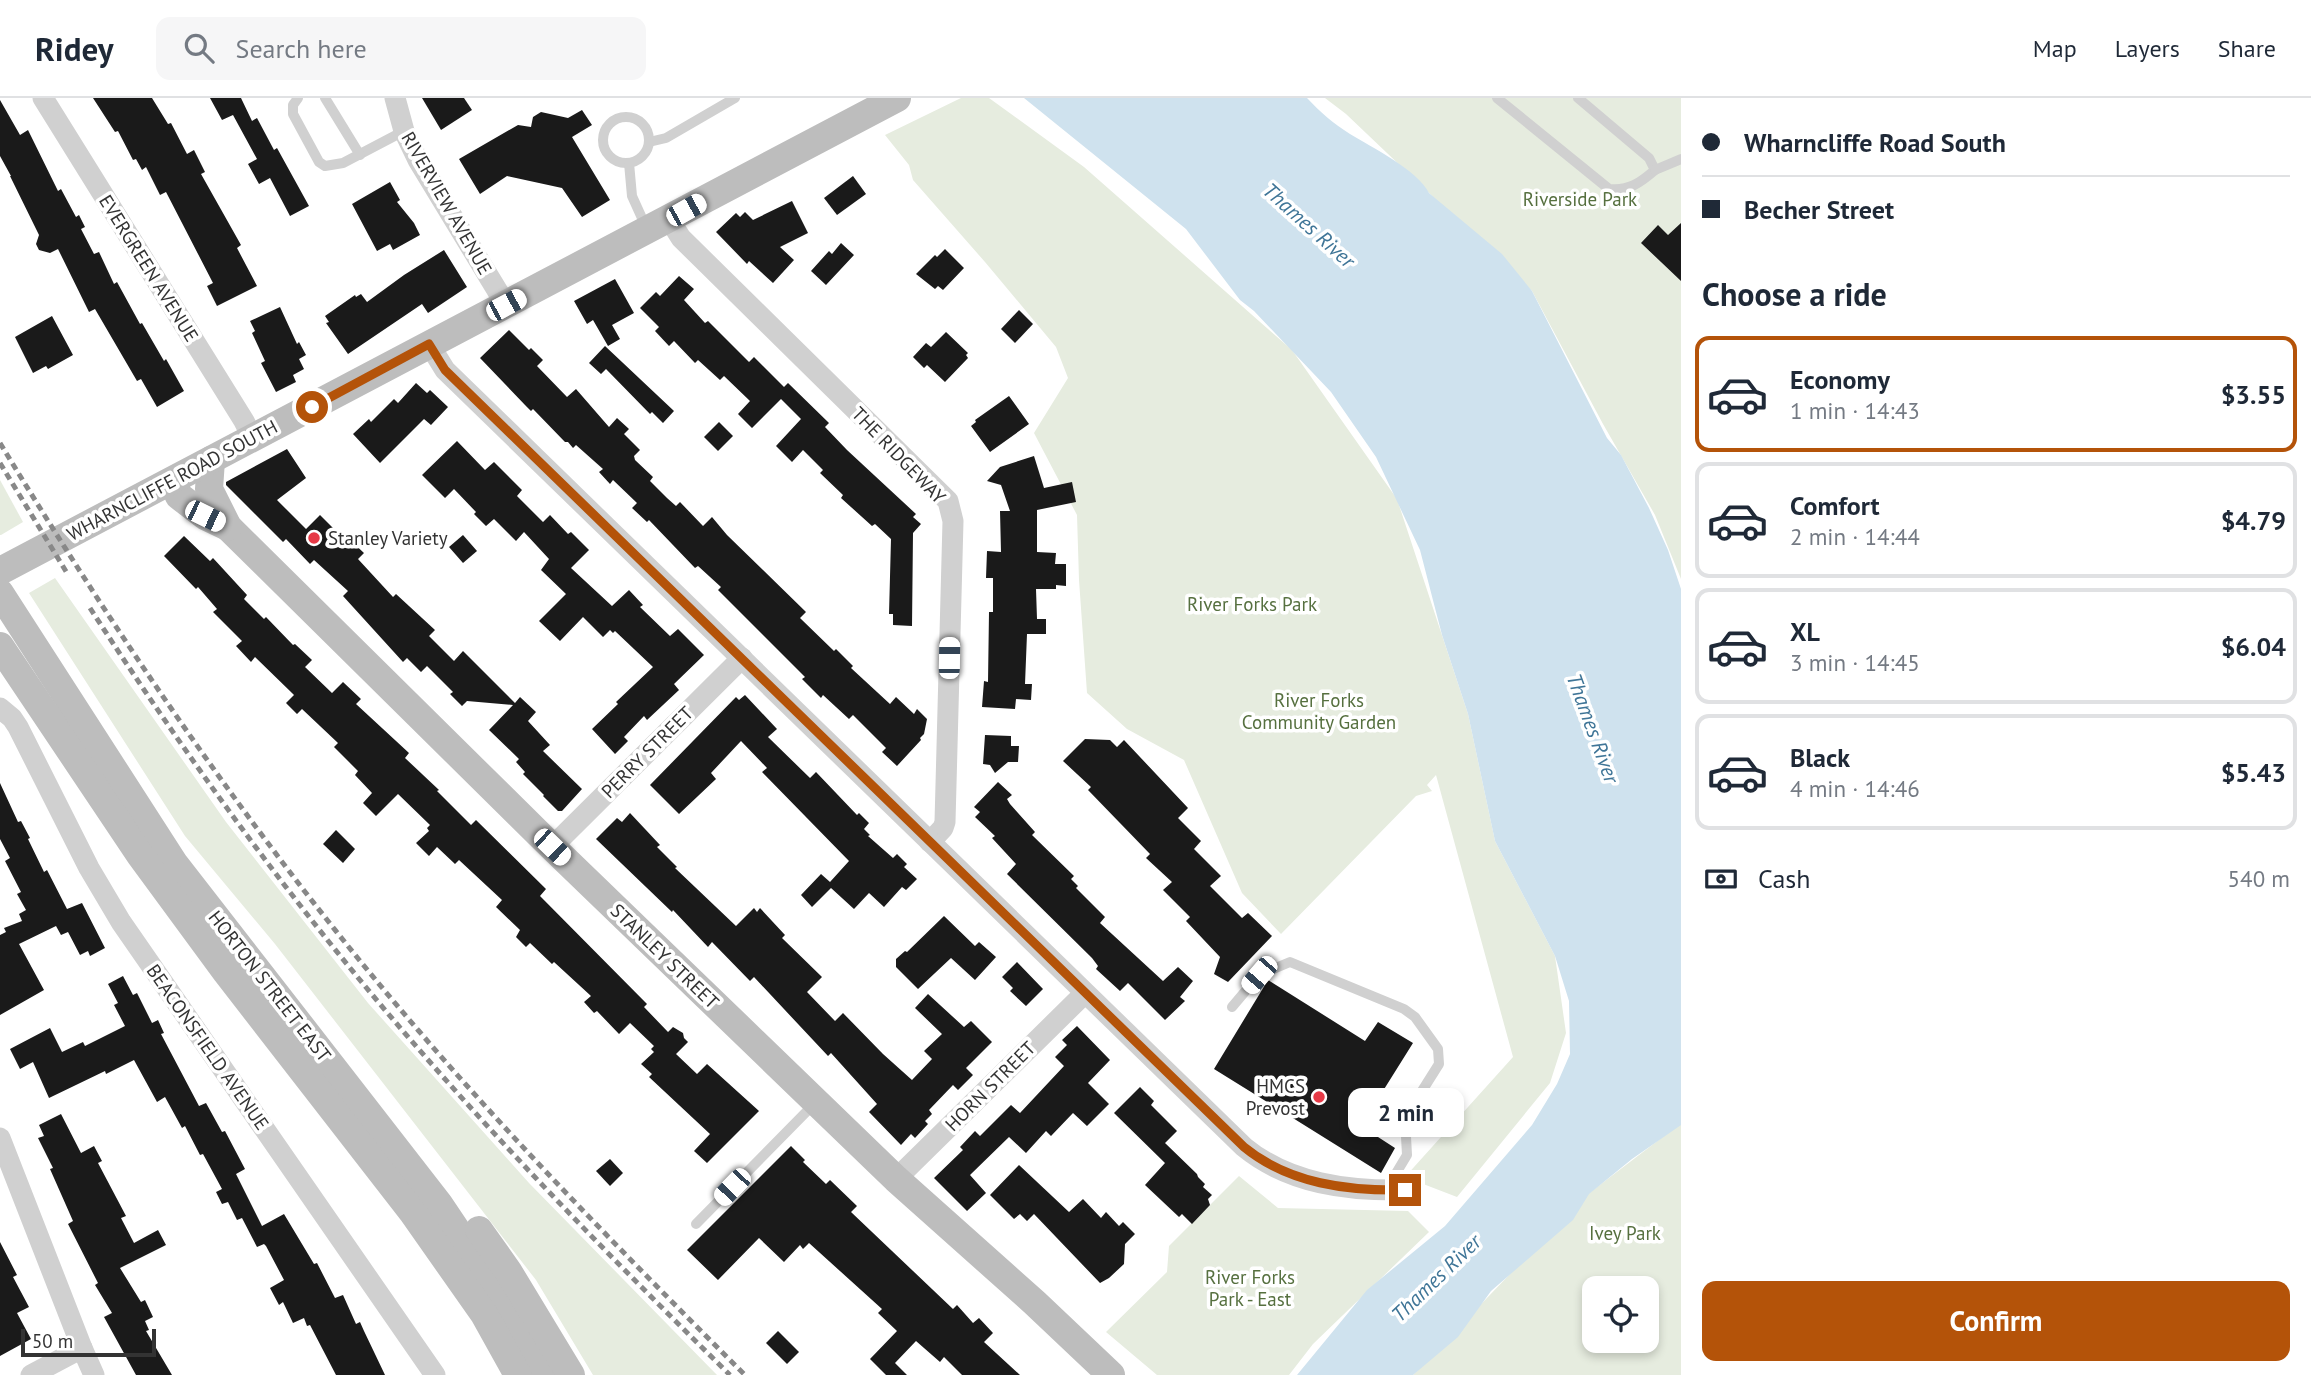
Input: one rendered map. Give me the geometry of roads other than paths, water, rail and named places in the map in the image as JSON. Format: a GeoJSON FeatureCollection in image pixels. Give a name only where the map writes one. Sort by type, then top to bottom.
{"type":"FeatureCollection","features":[{"type":"Feature","properties":{"kind":"main road","name":"WHARNCLIFFE ROAD SOUTH"},"geometry":{"type":"LineString","coordinates":[[0,571],[897,98]]}},
{"type":"Feature","properties":{"kind":"main road","name":"STANLEY STREET"},"geometry":{"type":"LineString","coordinates":[[211,460],[209,489],[228,527],[552,847],[896,1179],[1111,1375]]}},
{"type":"Feature","properties":{"kind":"main road","name":"STANLEY STREET"},"geometry":{"type":"LineString","coordinates":[[172,481],[178,496],[205,516],[228,527]]}},
{"type":"Feature","properties":{"kind":"main road","name":"HORTON STREET EAST"},"geometry":{"type":"LineString","coordinates":[[0,593],[174,863],[439,1204],[478,1262],[546,1375]]}},
{"type":"Feature","properties":{"kind":"main road","name":"HORTON STREET EAST"},"geometry":{"type":"LineString","coordinates":[[4,656],[140,855],[226,972],[413,1213],[484,1314],[518,1375]]}},
{"type":"Feature","properties":{"kind":"main road"},"geometry":{"type":"LineString","coordinates":[[439,1204],[464,1210],[508,1271],[571,1375]]}},
{"type":"Feature","properties":{"kind":"street","name":"EVERGREEN AVENUE"},"geometry":{"type":"LineString","coordinates":[[43,98],[253,439]]}},
{"type":"Feature","properties":{"kind":"street","name":"RIVERVIEW AVENUE"},"geometry":{"type":"LineString","coordinates":[[395,98],[404,131],[418,160],[506,305]]}},
{"type":"Feature","properties":{"kind":"street","name":"THE RIDGEWAY"},"geometry":{"type":"LineString","coordinates":[[658,225],[681,238],[948,501],[953,521],[944,822],[943,828],[930,842]]}},
{"type":"Feature","properties":{"kind":"street"},"geometry":{"type":"LineString","coordinates":[[429,344],[445,370],[1244,1147],[1265,1163],[1311,1182],[1396,1190]]}},
{"type":"Feature","properties":{"kind":"street","name":"PERRY STREET"},"geometry":{"type":"LineString","coordinates":[[552,847],[742,658]]}},
{"type":"Feature","properties":{"kind":"street","name":"BEACONSFIELD AVENUE"},"geometry":{"type":"LineString","coordinates":[[0,709],[12,718],[18,727],[89,868],[121,922],[435,1375]]}},
{"type":"Feature","properties":{"kind":"street","name":"HORN STREET"},"geometry":{"type":"LineString","coordinates":[[896,1179],[1084,994]]}},
{"type":"Feature","properties":{"kind":"street"},"geometry":{"type":"LineString","coordinates":[[0,1138],[94,1375]]}},
{"type":"Feature","properties":{"kind":"street"},"geometry":{"type":"LineString","coordinates":[[31,1375],[82,1348]]}},
{"type":"Feature","properties":{"kind":"lane"},"geometry":{"type":"LineString","coordinates":[[298,98],[293,105],[293,114],[321,165],[332,166],[360,155],[404,131]]}},
{"type":"Feature","properties":{"kind":"lane"},"geometry":{"type":"LineString","coordinates":[[325,98],[360,155]]}},
{"type":"Feature","properties":{"kind":"lane"},"geometry":{"type":"LineString","coordinates":[[649,142],[666,138],[735,98]]}},
{"type":"Feature","properties":{"kind":"lane"},"geometry":{"type":"LineString","coordinates":[[1497,98],[1609,189],[1620,190],[1638,184],[1655,170],[1681,159]]}},
{"type":"Feature","properties":{"kind":"lane"},"geometry":{"type":"LineString","coordinates":[[1578,98],[1649,158],[1655,170]]}},
{"type":"Feature","properties":{"kind":"lane"},"geometry":{"type":"LineString","coordinates":[[631,117],[646,128],[649,142],[645,154],[629,163],[621,163],[608,156],[602,141],[606,127],[619,118],[631,117]]}},
{"type":"Feature","properties":{"kind":"lane"},"geometry":{"type":"LineString","coordinates":[[629,163],[632,196],[658,225]]}},
{"type":"Feature","properties":{"kind":"lane"},"geometry":{"type":"LineString","coordinates":[[1232,1007],[1259,975],[1290,962],[1392,1002],[1415,1017],[1434,1041],[1440,1061],[1405,1118],[1407,1155],[1396,1190]]}},
{"type":"Feature","properties":{"kind":"lane"},"geometry":{"type":"LineString","coordinates":[[696,1224],[816,1102]]}},
{"type":"Feature","properties":{"kind":"water","name":"Thames River"},"geometry":{"type":"Polygon","coordinates":[[[1024,98],[1307,98],[1338,126],[1405,168],[1429,193],[1502,254],[1532,291],[1607,438],[1621,455],[1649,508],[1668,550],[1681,589],[1681,1125],[1632,1159],[1589,1194],[1573,1220],[1491,1291],[1458,1337],[1413,1375],[1297,1375],[1367,1290],[1445,1226],[1532,1125],[1557,1084],[1570,1054],[1569,1001],[1555,956],[1495,841],[1468,714],[1442,635],[1420,550],[1376,457],[1331,392],[1254,311],[1240,300],[1186,229],[1024,98]]]}},
{"type":"Feature","properties":{"kind":"railway"},"geometry":{"type":"LineString","coordinates":[[0,443],[96,596],[197,746],[360,961],[457,1075],[538,1163],[745,1375]]}},
{"type":"Feature","properties":{"kind":"railway"},"geometry":{"type":"LineString","coordinates":[[0,463],[67,573]]}},
{"type":"Feature","properties":{"kind":"railway"},"geometry":{"type":"LineString","coordinates":[[90,608],[242,829],[366,987],[447,1082],[526,1167],[730,1375]]}},
{"type":"Feature","properties":{"kind":"place","name":"Stanley Variety"},"geometry":{"type":"Point","coordinates":[314,538]}},
{"type":"Feature","properties":{"kind":"place","name":"HMCS Prevost"},"geometry":{"type":"Point","coordinates":[1319,1097]}},
{"type":"Feature","properties":{"kind":"park label","name":"Riverside Park"},"geometry":{"type":"Point","coordinates":[1580,199]}},
{"type":"Feature","properties":{"kind":"park label","name":"River Forks Park"},"geometry":{"type":"Point","coordinates":[1252,604]}},
{"type":"Feature","properties":{"kind":"park label","name":"River Forks Community Garden"},"geometry":{"type":"Point","coordinates":[1319,711]}},
{"type":"Feature","properties":{"kind":"park label","name":"Ivey Park"},"geometry":{"type":"Point","coordinates":[1625,1233]}},
{"type":"Feature","properties":{"kind":"park label","name":"River Forks Park - East"},"geometry":{"type":"Point","coordinates":[1250,1288]}}]}
